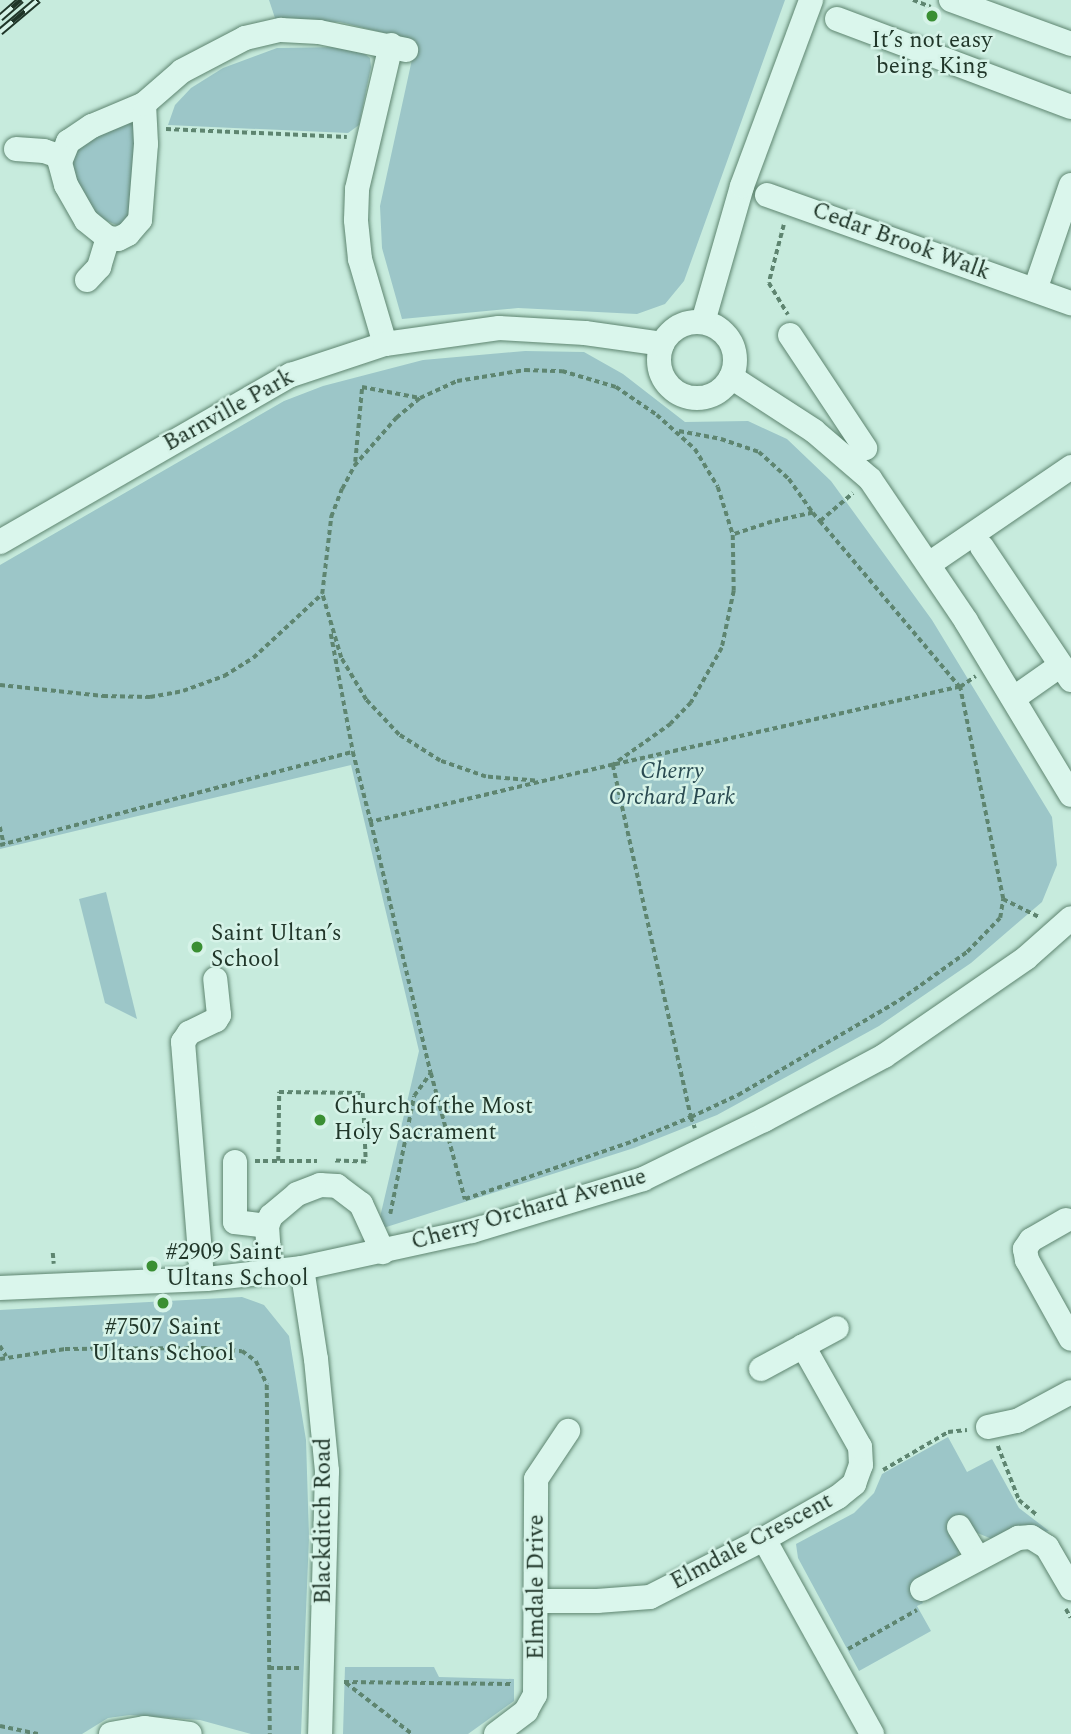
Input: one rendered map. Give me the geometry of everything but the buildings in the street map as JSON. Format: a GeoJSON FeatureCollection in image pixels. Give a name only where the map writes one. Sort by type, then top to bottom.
{"type":"FeatureCollection","features":[{"type":"Feature","properties":{"kind":"street"},"geometry":{"type":"LineString","coordinates":[[703,323],[742,186],[811,0]]}},
{"type":"Feature","properties":{"kind":"street"},"geometry":{"type":"LineString","coordinates":[[951,0],[1071,44]]}},
{"type":"Feature","properties":{"kind":"street"},"geometry":{"type":"LineString","coordinates":[[837,19],[1071,107]]}},
{"type":"Feature","properties":{"kind":"street"},"geometry":{"type":"LineString","coordinates":[[145,116],[92,126],[68,142],[61,157],[65,185],[86,220],[108,238],[118,239],[128,234],[140,220],[145,116],[182,71],[245,38],[281,30],[319,32],[399,48],[370,138],[357,189],[356,238],[385,344]]}},
{"type":"Feature","properties":{"kind":"street"},"geometry":{"type":"LineString","coordinates":[[16,149],[44,151],[61,157]]}},
{"type":"Feature","properties":{"kind":"street"},"geometry":{"type":"LineString","coordinates":[[1035,290],[1068,194]]}},
{"type":"Feature","properties":{"kind":"street","name":"Cedar Brook Walk"},"geometry":{"type":"LineString","coordinates":[[767,195],[1071,303]]}},
{"type":"Feature","properties":{"kind":"street"},"geometry":{"type":"LineString","coordinates":[[87,280],[99,267],[108,238]]}},
{"type":"Feature","properties":{"kind":"street"},"geometry":{"type":"LineString","coordinates":[[703,323],[714,326],[731,343],[735,366],[731,377],[723,388],[712,396],[686,397],[665,382],[659,370],[662,344],[679,326],[703,323]]}},
{"type":"Feature","properties":{"kind":"street","name":"Barnville Park"},"geometry":{"type":"LineString","coordinates":[[0,542],[291,375],[385,344],[499,328],[585,333],[662,344]]}},
{"type":"Feature","properties":{"kind":"street"},"geometry":{"type":"LineString","coordinates":[[792,330],[835,404],[865,448]]}},
{"type":"Feature","properties":{"kind":"street"},"geometry":{"type":"LineString","coordinates":[[731,377],[814,431],[870,479],[929,564],[1014,698],[1071,795]]}},
{"type":"Feature","properties":{"kind":"street"},"geometry":{"type":"LineString","coordinates":[[814,431],[835,404]]}},
{"type":"Feature","properties":{"kind":"street"},"geometry":{"type":"LineString","coordinates":[[929,564],[1071,467]]}},
{"type":"Feature","properties":{"kind":"street"},"geometry":{"type":"LineString","coordinates":[[982,547],[1066,673],[1014,698]]}},
{"type":"Feature","properties":{"kind":"street","name":"Cherry Orchard Avenue"},"geometry":{"type":"LineString","coordinates":[[0,1288],[202,1278],[302,1268],[472,1231],[643,1179],[884,1056],[1026,958],[1066,923]]}},
{"type":"Feature","properties":{"kind":"street"},"geometry":{"type":"LineString","coordinates":[[202,1278],[183,1042],[189,1033],[216,1020],[219,1015],[215,979]]}},
{"type":"Feature","properties":{"kind":"street"},"geometry":{"type":"LineString","coordinates":[[235,1162],[235,1222],[267,1226]]}},
{"type":"Feature","properties":{"kind":"street"},"geometry":{"type":"LineString","coordinates":[[270,1271],[267,1226],[271,1216],[297,1194],[320,1185],[337,1186],[361,1204],[383,1252]]}},
{"type":"Feature","properties":{"kind":"street"},"geometry":{"type":"LineString","coordinates":[[1066,1220],[1031,1240],[1025,1249],[1027,1260],[1071,1339]]}},
{"type":"Feature","properties":{"kind":"street","name":"Blackditch Road"},"geometry":{"type":"LineString","coordinates":[[302,1268],[316,1359],[327,1471],[320,1734]]}},
{"type":"Feature","properties":{"kind":"street"},"geometry":{"type":"LineString","coordinates":[[761,1369],[837,1328]]}},
{"type":"Feature","properties":{"kind":"street"},"geometry":{"type":"LineString","coordinates":[[803,1346],[860,1447],[861,1465]]}},
{"type":"Feature","properties":{"kind":"street"},"geometry":{"type":"LineString","coordinates":[[988,1427],[1017,1421],[1071,1392]]}},
{"type":"Feature","properties":{"kind":"street","name":"Elmdale Drive"},"geometry":{"type":"LineString","coordinates":[[496,1734],[526,1711],[537,1685],[536,1479],[568,1431]]}},
{"type":"Feature","properties":{"kind":"street","name":"Elmdale Crescent"},"geometry":{"type":"LineString","coordinates":[[536,1601],[597,1601],[650,1597],[764,1539],[838,1497],[854,1484],[861,1465]]}},
{"type":"Feature","properties":{"kind":"street"},"geometry":{"type":"LineString","coordinates":[[959,1527],[978,1559]]}},
{"type":"Feature","properties":{"kind":"street"},"geometry":{"type":"LineString","coordinates":[[920,1599],[978,1559],[1018,1538],[1031,1537],[1047,1547],[1068,1597]]}},
{"type":"Feature","properties":{"kind":"street"},"geometry":{"type":"LineString","coordinates":[[764,1539],[872,1734]]}},
{"type":"Feature","properties":{"kind":"street"},"geometry":{"type":"LineString","coordinates":[[111,1734],[144,1728],[190,1734]]}},
{"type":"Feature","properties":{"kind":"path"},"geometry":{"type":"LineString","coordinates":[[145,116],[370,138]]}},
{"type":"Feature","properties":{"kind":"path"},"geometry":{"type":"LineString","coordinates":[[790,203],[769,283],[792,330]]}},
{"type":"Feature","properties":{"kind":"path"},"geometry":{"type":"LineString","coordinates":[[354,466],[396,418],[420,398],[457,381],[488,374],[562,371],[616,387],[677,431],[709,469],[733,535],[731,618],[722,648],[691,703],[671,724],[613,765]]}},
{"type":"Feature","properties":{"kind":"path"},"geometry":{"type":"LineString","coordinates":[[420,398],[362,387],[361,423],[354,466],[331,517],[324,552],[322,594],[353,752],[430,1073],[465,1199],[609,1150],[738,1095],[900,1000],[967,952],[1000,918],[1003,899],[960,687],[813,513],[789,479],[759,452],[721,439],[677,431]]}},
{"type":"Feature","properties":{"kind":"path"},"geometry":{"type":"LineString","coordinates":[[820,521],[870,479]]}},
{"type":"Feature","properties":{"kind":"path"},"geometry":{"type":"LineString","coordinates":[[733,535],[772,522],[813,513]]}},
{"type":"Feature","properties":{"kind":"path"},"geometry":{"type":"LineString","coordinates":[[0,685],[103,696],[150,697],[183,691],[224,676],[253,658],[322,594]]}},
{"type":"Feature","properties":{"kind":"path"},"geometry":{"type":"LineString","coordinates":[[328,621],[341,658],[366,700],[399,735],[452,765],[486,777],[535,781]]}},
{"type":"Feature","properties":{"kind":"path"},"geometry":{"type":"LineString","coordinates":[[371,822],[535,781],[960,687]]}},
{"type":"Feature","properties":{"kind":"path"},"geometry":{"type":"LineString","coordinates":[[0,827],[2,845],[353,752]]}},
{"type":"Feature","properties":{"kind":"path"},"geometry":{"type":"LineString","coordinates":[[613,765],[691,1117],[702,1150]]}},
{"type":"Feature","properties":{"kind":"path"},"geometry":{"type":"LineString","coordinates":[[1003,899],[1066,923]]}},
{"type":"Feature","properties":{"kind":"path"},"geometry":{"type":"LineString","coordinates":[[383,1252],[414,1096],[430,1073]]}},
{"type":"Feature","properties":{"kind":"path"},"geometry":{"type":"LineString","coordinates":[[278,1161],[279,1092],[363,1093],[366,1162],[331,1161]]}},
{"type":"Feature","properties":{"kind":"path"},"geometry":{"type":"LineString","coordinates":[[235,1162],[319,1161]]}},
{"type":"Feature","properties":{"kind":"path"},"geometry":{"type":"LineString","coordinates":[[0,1346],[6,1357]]}},
{"type":"Feature","properties":{"kind":"path"},"geometry":{"type":"LineString","coordinates":[[0,1359],[65,1349],[205,1348],[242,1351],[256,1361],[267,1385],[270,1734]]}},
{"type":"Feature","properties":{"kind":"path"},"geometry":{"type":"LineString","coordinates":[[861,1465],[881,1471],[948,1433],[988,1427],[1019,1500],[1051,1528],[1047,1547]]}},
{"type":"Feature","properties":{"kind":"path"},"geometry":{"type":"LineString","coordinates":[[1068,1597],[1071,1618]]}},
{"type":"Feature","properties":{"kind":"path"},"geometry":{"type":"LineString","coordinates":[[831,1659],[920,1599]]}},
{"type":"Feature","properties":{"kind":"path"},"geometry":{"type":"LineString","coordinates":[[269,1668],[323,1668]]}},
{"type":"Feature","properties":{"kind":"path"},"geometry":{"type":"LineString","coordinates":[[412,1734],[344,1682],[537,1685]]}},
{"type":"Feature","properties":{"kind":"path"},"geometry":{"type":"LineString","coordinates":[[0,1726],[39,1734]]}},
{"type":"Feature","properties":{"kind":"green space"},"geometry":{"type":"Polygon","coordinates":[[[269,0],[785,0],[684,281],[665,304],[637,314],[518,308],[402,319],[382,248],[380,206],[416,41],[340,22],[276,21],[269,0]]]}},
{"type":"Feature","properties":{"kind":"green space"},"geometry":{"type":"Polygon","coordinates":[[[342,47],[362,52],[370,58],[371,67],[359,125],[348,133],[168,125],[175,105],[191,88],[223,68],[277,48],[342,47]]]}},
{"type":"Feature","properties":{"kind":"green space"},"geometry":{"type":"Polygon","coordinates":[[[126,121],[134,124],[134,213],[119,226],[100,218],[80,189],[70,158],[78,147],[126,121]]]}},
{"type":"Feature","properties":{"kind":"green space","name":"Cherry Orchard Park"},"geometry":{"type":"Polygon","coordinates":[[[525,351],[584,352],[623,374],[685,422],[748,421],[787,439],[831,481],[932,620],[1052,817],[1057,865],[1042,902],[971,963],[879,1026],[717,1115],[634,1148],[377,1230],[419,1051],[351,765],[0,849],[0,565],[284,401],[323,386],[423,360],[525,351]]]}},
{"type":"Feature","properties":{"kind":"green space"},"geometry":{"type":"Polygon","coordinates":[[[106,892],[137,1019],[105,1003],[79,899],[106,892]]]}},
{"type":"Feature","properties":{"kind":"green space"},"geometry":{"type":"Polygon","coordinates":[[[242,1297],[264,1305],[289,1336],[306,1440],[309,1537],[301,1734],[251,1734],[200,1720],[130,1715],[108,1718],[82,1734],[0,1734],[0,1310],[242,1297]]]}},
{"type":"Feature","properties":{"kind":"green space"},"geometry":{"type":"Polygon","coordinates":[[[948,1437],[967,1472],[992,1459],[1019,1508],[1049,1531],[992,1539],[975,1532],[964,1515],[950,1523],[960,1546],[958,1555],[912,1583],[923,1603],[917,1606],[931,1631],[859,1671],[798,1558],[796,1544],[854,1513],[874,1493],[882,1474],[948,1437]]]}},
{"type":"Feature","properties":{"kind":"green space"},"geometry":{"type":"Polygon","coordinates":[[[345,1667],[434,1667],[439,1677],[514,1679],[514,1701],[468,1734],[343,1734],[345,1667]]]}},
{"type":"Feature","properties":{"kind":"railway"},"geometry":{"type":"LineString","coordinates":[[0,18],[21,0]]}},
{"type":"Feature","properties":{"kind":"railway"},"geometry":{"type":"LineString","coordinates":[[0,32],[38,0]]}},
{"type":"Feature","properties":{"kind":"place","name":"It’s not easy being King"},"geometry":{"type":"Point","coordinates":[932,16]}},
{"type":"Feature","properties":{"kind":"place","name":"Saint Ultan’s School"},"geometry":{"type":"Point","coordinates":[197,947]}},
{"type":"Feature","properties":{"kind":"place","name":"Church of the Most Holy Sacrament"},"geometry":{"type":"Point","coordinates":[320,1120]}},
{"type":"Feature","properties":{"kind":"place","name":"#2909 Saint Ultans School"},"geometry":{"type":"Point","coordinates":[152,1266]}},
{"type":"Feature","properties":{"kind":"place","name":"#7507 Saint Ultans School"},"geometry":{"type":"Point","coordinates":[163,1303]}}]}
